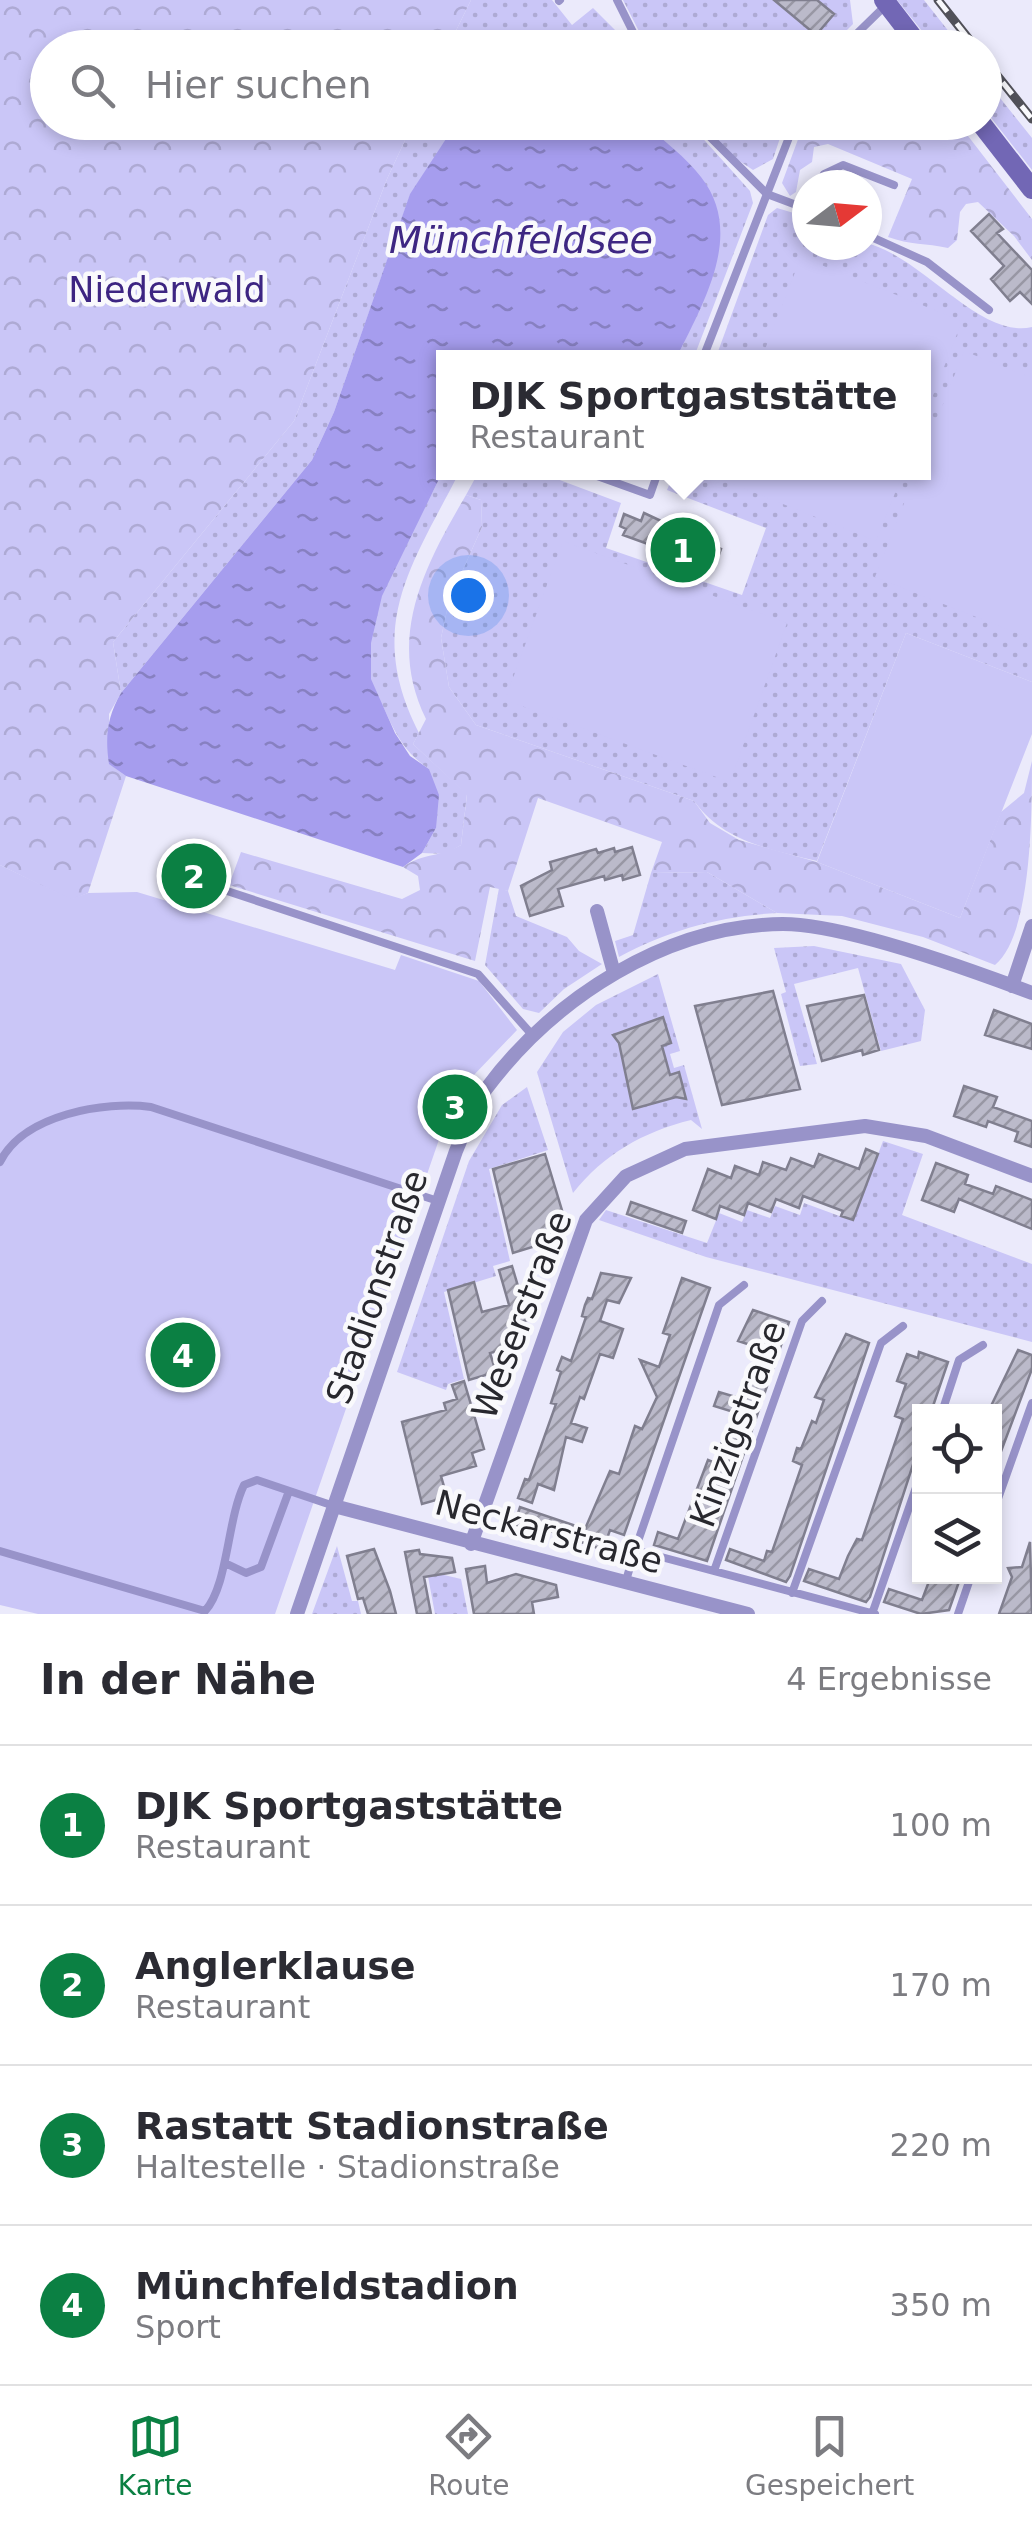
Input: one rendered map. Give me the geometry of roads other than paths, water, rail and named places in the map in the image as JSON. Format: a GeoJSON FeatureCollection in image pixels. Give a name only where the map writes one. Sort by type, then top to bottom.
{"type":"FeatureCollection","features":[{"type":"Feature","properties":{"kind":"street"},"geometry":{"type":"LineString","coordinates":[[886,2],[907,30]]}},
{"type":"Feature","properties":{"kind":"street"},"geometry":{"type":"LineString","coordinates":[[994,140],[1032,189]]}},
{"type":"Feature","properties":{"kind":"street"},"geometry":{"type":"LineString","coordinates":[[598,910],[614,973]]}},
{"type":"Feature","properties":{"kind":"street","name":"Stadionstraße"},"geometry":{"type":"LineString","coordinates":[[297,1614],[438,1201],[476,1106],[534,1037],[614,973],[687,940],[784,924],[904,951],[1032,993]]}},
{"type":"Feature","properties":{"kind":"street"},"geometry":{"type":"LineString","coordinates":[[1012,986],[1032,926]]}},
{"type":"Feature","properties":{"kind":"street","name":"Weserstraße"},"geometry":{"type":"LineString","coordinates":[[471,1544],[586,1220],[626,1176],[685,1149],[865,1126],[926,1136],[1032,1176]]}},
{"type":"Feature","properties":{"kind":"street","name":"Neckarstraße"},"geometry":{"type":"LineString","coordinates":[[334,1506],[748,1614]]}},
{"type":"Feature","properties":{"kind":"lane"},"geometry":{"type":"LineString","coordinates":[[617,0],[631,30]]}},
{"type":"Feature","properties":{"kind":"lane"},"geometry":{"type":"LineString","coordinates":[[859,30],[886,2]]}},
{"type":"Feature","properties":{"kind":"lane"},"geometry":{"type":"LineString","coordinates":[[713,140],[766,194],[792,204]]}},
{"type":"Feature","properties":{"kind":"lane"},"geometry":{"type":"LineString","coordinates":[[706,350],[788,140]]}},
{"type":"Feature","properties":{"kind":"lane"},"geometry":{"type":"LineString","coordinates":[[830,170],[842,166],[853,170]]}},
{"type":"Feature","properties":{"kind":"lane"},"geometry":{"type":"LineString","coordinates":[[882,181],[894,185]]}},
{"type":"Feature","properties":{"kind":"lane"},"geometry":{"type":"LineString","coordinates":[[882,242],[927,262],[988,310]]}},
{"type":"Feature","properties":{"kind":"lane"},"geometry":{"type":"LineString","coordinates":[[609,480],[650,494],[655,480]]}},
{"type":"Feature","properties":{"kind":"lane"},"geometry":{"type":"LineString","coordinates":[[222,889],[478,974],[534,1037]]}},
{"type":"Feature","properties":{"kind":"lane"},"geometry":{"type":"LineString","coordinates":[[0,1162],[36,1129],[67,1112],[125,1104],[151,1107],[438,1201]]}},
{"type":"Feature","properties":{"kind":"lane"},"geometry":{"type":"LineString","coordinates":[[625,1584],[719,1305],[744,1284]]}},
{"type":"Feature","properties":{"kind":"lane","name":"Kinzigstraße"},"geometry":{"type":"LineString","coordinates":[[714,1572],[802,1321],[822,1301]]}},
{"type":"Feature","properties":{"kind":"lane"},"geometry":{"type":"LineString","coordinates":[[792,1593],[881,1343],[903,1326]]}},
{"type":"Feature","properties":{"kind":"lane"},"geometry":{"type":"LineString","coordinates":[[945,1404],[959,1360],[983,1344]]}},
{"type":"Feature","properties":{"kind":"lane"},"geometry":{"type":"LineString","coordinates":[[1000,1494],[1032,1404]]}},
{"type":"Feature","properties":{"kind":"lane"},"geometry":{"type":"LineString","coordinates":[[0,1551],[198,1612],[211,1604],[244,1485],[257,1480],[334,1506]]}},
{"type":"Feature","properties":{"kind":"lane"},"geometry":{"type":"LineString","coordinates":[[225,1563],[246,1573],[261,1567],[288,1491]]}},
{"type":"Feature","properties":{"kind":"lane"},"geometry":{"type":"LineString","coordinates":[[635,1550],[873,1614],[914,1494]]}},
{"type":"Feature","properties":{"kind":"lane"},"geometry":{"type":"LineString","coordinates":[[958,1614],[968,1584]]}},
{"type":"Feature","properties":{"kind":"water","name":"Münchfeldsee"},"geometry":{"type":"Polygon","coordinates":[[[445,140],[664,140],[701,177],[714,199],[720,221],[720,244],[708,290],[680,350],[436,350],[439,480],[382,596],[371,643],[371,679],[395,733],[410,756],[429,769],[439,795],[436,828],[422,853],[403,867],[126,776],[109,764],[107,736],[121,693],[312,460],[334,412],[410,194],[445,140]]]}},
{"type":"Feature","properties":{"kind":"railway"},"geometry":{"type":"LineString","coordinates":[[938,0],[962,30]]}},
{"type":"Feature","properties":{"kind":"railway"},"geometry":{"type":"LineString","coordinates":[[1002,82],[1032,119]]}},
{"type":"Feature","properties":{"kind":"place","name":"DJK Sportgaststätte"},"geometry":{"type":"Point","coordinates":[683,550]}},
{"type":"Feature","properties":{"kind":"place","name":"Anglerklause"},"geometry":{"type":"Point","coordinates":[194,876]}},
{"type":"Feature","properties":{"kind":"place","name":"Rastatt Stadionstraße"},"geometry":{"type":"Point","coordinates":[455,1107]}},
{"type":"Feature","properties":{"kind":"place","name":"Münchfeldstadion"},"geometry":{"type":"Point","coordinates":[183,1355]}},
{"type":"Feature","properties":{"kind":"park label","name":"Niederwald"},"geometry":{"type":"Point","coordinates":[167,290]}}]}
